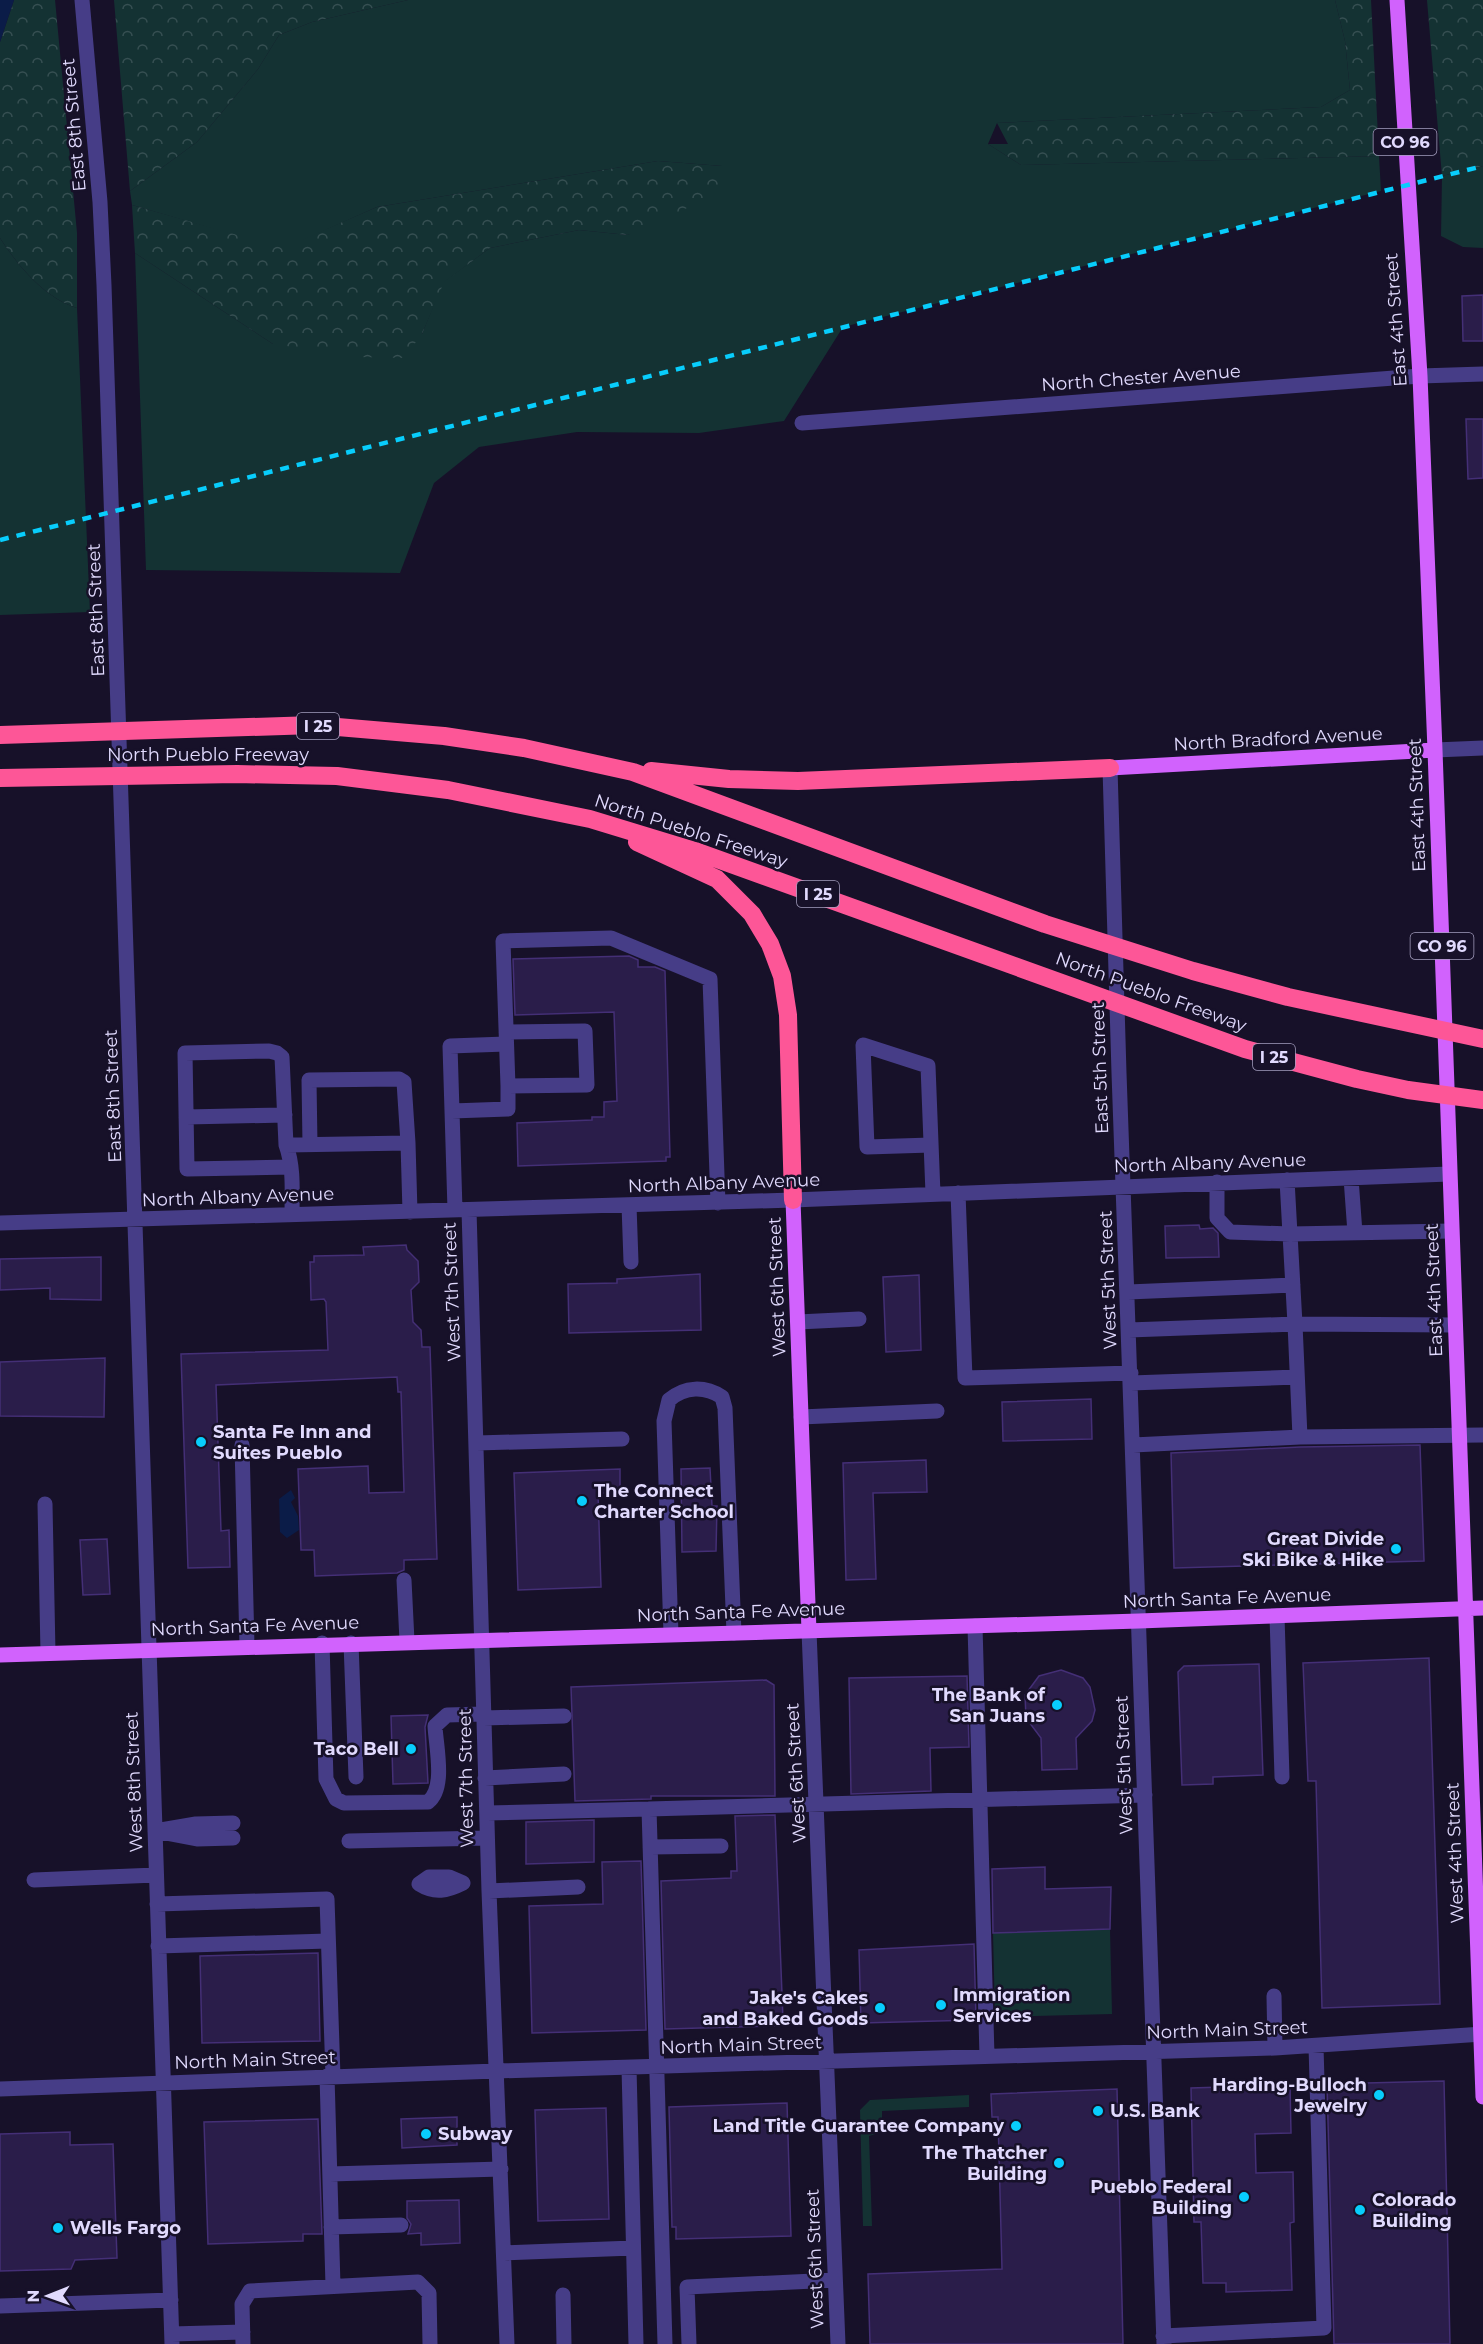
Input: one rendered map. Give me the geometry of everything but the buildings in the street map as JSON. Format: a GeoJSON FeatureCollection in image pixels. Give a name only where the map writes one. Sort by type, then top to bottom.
{"type":"FeatureCollection","features":[{"type":"Feature","properties":{"kind":"highway","name":"North Pueblo Freeway"},"geometry":{"type":"LineString","coordinates":[[0,735],[336,727],[444,736],[512,746],[633,772],[1045,924],[1193,972],[1356,1013],[1483,1039]]}},
{"type":"Feature","properties":{"kind":"highway"},"geometry":{"type":"LineString","coordinates":[[633,772],[798,781],[1110,768]]}},
{"type":"Feature","properties":{"kind":"highway","name":"North Pueblo Freeway"},"geometry":{"type":"LineString","coordinates":[[0,778],[237,774],[337,776],[448,790],[590,819],[695,851],[1245,1048],[1357,1079],[1408,1090],[1483,1100]]}},
{"type":"Feature","properties":{"kind":"highway"},"geometry":{"type":"LineString","coordinates":[[590,819],[717,879],[752,914],[770,944],[782,976],[788,1015],[793,1200]]}},
{"type":"Feature","properties":{"kind":"highway"},"geometry":{"type":"LineString","coordinates":[[1408,1090],[1483,1113]]}},
{"type":"Feature","properties":{"kind":"main road","name":"East 4th Street"},"geometry":{"type":"LineString","coordinates":[[1397,0],[1420,376],[1465,1608]]}},
{"type":"Feature","properties":{"kind":"main road","name":"North Bradford Avenue"},"geometry":{"type":"LineString","coordinates":[[1110,768],[1435,750]]}},
{"type":"Feature","properties":{"kind":"main road","name":"West 6th Street"},"geometry":{"type":"LineString","coordinates":[[793,1200],[809,1631]]}},
{"type":"Feature","properties":{"kind":"main road","name":"West 4th Street"},"geometry":{"type":"LineString","coordinates":[[1465,1608],[1478,1785],[1483,2097]]}},
{"type":"Feature","properties":{"kind":"main road","name":"North Santa Fe Avenue"},"geometry":{"type":"LineString","coordinates":[[0,1655],[322,1643],[1139,1621],[1483,1608]]}},
{"type":"Feature","properties":{"kind":"street","name":"East 8th Street"},"geometry":{"type":"LineString","coordinates":[[82,0],[100,202],[104,285],[137,1219]]}},
{"type":"Feature","properties":{"kind":"street","name":"North Chester Avenue"},"geometry":{"type":"LineString","coordinates":[[802,423],[1420,376],[1483,374]]}},
{"type":"Feature","properties":{"kind":"street","name":"North Bradford Avenue"},"geometry":{"type":"LineString","coordinates":[[1435,750],[1483,748]]}},
{"type":"Feature","properties":{"kind":"street","name":"East 5th Street"},"geometry":{"type":"LineString","coordinates":[[1110,768],[1124,1185]]}},
{"type":"Feature","properties":{"kind":"street"},"geometry":{"type":"LineString","coordinates":[[452,1111],[508,1109],[503,941],[611,938],[710,979],[718,1203]]}},
{"type":"Feature","properties":{"kind":"street"},"geometry":{"type":"LineString","coordinates":[[506,1038],[585,1031],[587,1074],[587,1084],[507,1086]]}},
{"type":"Feature","properties":{"kind":"street","name":"West 7th Street"},"geometry":{"type":"LineString","coordinates":[[506,1038],[450,1046],[452,1111],[462,1210],[477,1443],[485,1778],[507,2344]]}},
{"type":"Feature","properties":{"kind":"street"},"geometry":{"type":"LineString","coordinates":[[931,1145],[867,1147],[863,1045],[928,1066],[933,1194]]}},
{"type":"Feature","properties":{"kind":"street"},"geometry":{"type":"LineString","coordinates":[[291,1167],[187,1169],[185,1053],[269,1051],[282,1057],[286,1145],[291,1167],[292,1215]]}},
{"type":"Feature","properties":{"kind":"street"},"geometry":{"type":"LineString","coordinates":[[310,1145],[309,1080],[399,1078],[404,1082],[410,1212]]}},
{"type":"Feature","properties":{"kind":"street"},"geometry":{"type":"LineString","coordinates":[[186,1117],[285,1115]]}},
{"type":"Feature","properties":{"kind":"street"},"geometry":{"type":"LineString","coordinates":[[286,1145],[408,1143]]}},
{"type":"Feature","properties":{"kind":"street","name":"North Albany Avenue"},"geometry":{"type":"LineString","coordinates":[[0,1223],[718,1203],[1124,1185],[1449,1174]]}},
{"type":"Feature","properties":{"kind":"street"},"geometry":{"type":"LineString","coordinates":[[1351,1178],[1355,1233]]}},
{"type":"Feature","properties":{"kind":"street"},"geometry":{"type":"LineString","coordinates":[[1287,1180],[1300,1437]]}},
{"type":"Feature","properties":{"kind":"street"},"geometry":{"type":"LineString","coordinates":[[1216,1182],[1218,1218],[1223,1227],[1230,1232],[1290,1234],[1451,1231]]}},
{"type":"Feature","properties":{"kind":"street","name":"West 5th Street"},"geometry":{"type":"LineString","coordinates":[[1124,1185],[1164,2340]]}},
{"type":"Feature","properties":{"kind":"street"},"geometry":{"type":"LineString","coordinates":[[958,1193],[965,1378],[1297,1377]]}},
{"type":"Feature","properties":{"kind":"street"},"geometry":{"type":"LineString","coordinates":[[629,1205],[631,1263]]}},
{"type":"Feature","properties":{"kind":"street","name":"West 8th Street"},"geometry":{"type":"LineString","coordinates":[[137,1219],[154,1831],[172,2339]]}},
{"type":"Feature","properties":{"kind":"street"},"geometry":{"type":"LineString","coordinates":[[1128,1292],[1293,1285]]}},
{"type":"Feature","properties":{"kind":"street"},"geometry":{"type":"LineString","coordinates":[[798,1322],[859,1319]]}},
{"type":"Feature","properties":{"kind":"street"},"geometry":{"type":"LineString","coordinates":[[1129,1329],[1295,1324],[1455,1325]]}},
{"type":"Feature","properties":{"kind":"street"},"geometry":{"type":"LineString","coordinates":[[671,1634],[664,1421],[669,1400],[688,1389],[714,1392],[722,1397],[734,1632]]}},
{"type":"Feature","properties":{"kind":"street"},"geometry":{"type":"LineString","coordinates":[[801,1417],[937,1411]]}},
{"type":"Feature","properties":{"kind":"street"},"geometry":{"type":"LineString","coordinates":[[1133,1445],[1300,1437],[1483,1435]]}},
{"type":"Feature","properties":{"kind":"street"},"geometry":{"type":"LineString","coordinates":[[477,1443],[622,1438]]}},
{"type":"Feature","properties":{"kind":"street"},"geometry":{"type":"LineString","coordinates":[[242,1445],[247,1646]]}},
{"type":"Feature","properties":{"kind":"street"},"geometry":{"type":"LineString","coordinates":[[45,1504],[48,1653]]}},
{"type":"Feature","properties":{"kind":"street"},"geometry":{"type":"LineString","coordinates":[[404,1580],[406,1641]]}},
{"type":"Feature","properties":{"kind":"street"},"geometry":{"type":"LineString","coordinates":[[1277,1616],[1282,1777]]}},
{"type":"Feature","properties":{"kind":"street"},"geometry":{"type":"LineString","coordinates":[[975,1626],[987,2056]]}},
{"type":"Feature","properties":{"kind":"street","name":"West 6th Street"},"geometry":{"type":"LineString","coordinates":[[809,1631],[838,2344]]}},
{"type":"Feature","properties":{"kind":"street"},"geometry":{"type":"LineString","coordinates":[[322,1643],[326,1779],[336,1799],[344,1803],[428,1802],[434,1797],[438,1787],[435,1726],[447,1716],[564,1716]]}},
{"type":"Feature","properties":{"kind":"street"},"geometry":{"type":"LineString","coordinates":[[351,1643],[356,1777]]}},
{"type":"Feature","properties":{"kind":"street"},"geometry":{"type":"LineString","coordinates":[[485,1778],[564,1774]]}},
{"type":"Feature","properties":{"kind":"street"},"geometry":{"type":"LineString","coordinates":[[487,1813],[1145,1795]]}},
{"type":"Feature","properties":{"kind":"street"},"geometry":{"type":"LineString","coordinates":[[649,1809],[665,2344]]}},
{"type":"Feature","properties":{"kind":"street"},"geometry":{"type":"LineString","coordinates":[[154,1831],[196,1824],[233,1831]]}},
{"type":"Feature","properties":{"kind":"street"},"geometry":{"type":"LineString","coordinates":[[349,1841],[488,1838]]}},
{"type":"Feature","properties":{"kind":"street"},"geometry":{"type":"LineString","coordinates":[[650,1847],[721,1846]]}},
{"type":"Feature","properties":{"kind":"street"},"geometry":{"type":"LineString","coordinates":[[34,1880],[156,1875]]}},
{"type":"Feature","properties":{"kind":"street"},"geometry":{"type":"LineString","coordinates":[[463,1883],[489,1887],[578,1887]]}},
{"type":"Feature","properties":{"kind":"street"},"geometry":{"type":"LineString","coordinates":[[157,1904],[327,1899],[333,2286]]}},
{"type":"Feature","properties":{"kind":"street"},"geometry":{"type":"LineString","coordinates":[[158,1946],[328,1941]]}},
{"type":"Feature","properties":{"kind":"street"},"geometry":{"type":"LineString","coordinates":[[1274,1996],[1275,2048]]}},
{"type":"Feature","properties":{"kind":"street","name":"North Main Street"},"geometry":{"type":"LineString","coordinates":[[0,2090],[330,2076],[1275,2048],[1482,2034]]}},
{"type":"Feature","properties":{"kind":"street"},"geometry":{"type":"LineString","coordinates":[[1164,2340],[1324,2328],[1316,2046]]}},
{"type":"Feature","properties":{"kind":"street"},"geometry":{"type":"LineString","coordinates":[[629,2068],[636,2344]]}},
{"type":"Feature","properties":{"kind":"street"},"geometry":{"type":"LineString","coordinates":[[330,2174],[501,2169]]}},
{"type":"Feature","properties":{"kind":"street"},"geometry":{"type":"LineString","coordinates":[[331,2227],[401,2225]]}},
{"type":"Feature","properties":{"kind":"street"},"geometry":{"type":"LineString","coordinates":[[504,2253],[633,2248]]}},
{"type":"Feature","properties":{"kind":"street"},"geometry":{"type":"LineString","coordinates":[[663,2288],[835,2280]]}},
{"type":"Feature","properties":{"kind":"street"},"geometry":{"type":"LineString","coordinates":[[172,2339],[243,2338],[242,2304],[250,2291],[418,2282],[429,2293],[430,2344]]}},
{"type":"Feature","properties":{"kind":"street"},"geometry":{"type":"LineString","coordinates":[[687,2287],[689,2344]]}},
{"type":"Feature","properties":{"kind":"street"},"geometry":{"type":"LineString","coordinates":[[563,2295],[564,2344]]}},
{"type":"Feature","properties":{"kind":"street"},"geometry":{"type":"LineString","coordinates":[[0,2306],[171,2300]]}},
{"type":"Feature","properties":{"kind":"green space"},"geometry":{"type":"Polygon","coordinates":[[[14,0],[55,0],[77,233],[77,308],[54,297],[33,280],[0,238],[0,42],[14,0]]]}},
{"type":"Feature","properties":{"kind":"green space"},"geometry":{"type":"Polygon","coordinates":[[[114,0],[408,0],[312,22],[279,35],[258,69],[197,142],[130,191],[114,0]]]}},
{"type":"Feature","properties":{"kind":"green space"},"geometry":{"type":"Polygon","coordinates":[[[408,0],[1335,0],[1345,41],[1350,90],[1321,107],[997,123],[988,144],[1021,165],[1379,156],[1381,191],[843,327],[784,421],[699,433],[577,432],[479,447],[434,483],[400,573],[146,570],[135,253],[273,344],[422,334],[443,282],[490,248],[579,230],[628,235],[722,166],[658,161],[377,207],[283,249],[132,205],[130,191],[197,142],[258,69],[279,35],[312,22],[408,0]]]}},
{"type":"Feature","properties":{"kind":"green space"},"geometry":{"type":"Polygon","coordinates":[[[1335,0],[1371,0],[1379,156],[1021,165],[988,144],[1008,144],[997,123],[1321,107],[1350,90],[1345,41],[1335,0]]]}},
{"type":"Feature","properties":{"kind":"green space"},"geometry":{"type":"Polygon","coordinates":[[[1427,0],[1483,0],[1483,166],[1442,176],[1427,0]]]}},
{"type":"Feature","properties":{"kind":"green space"},"geometry":{"type":"Polygon","coordinates":[[[658,161],[722,166],[722,192],[628,235],[579,230],[490,248],[444,282],[422,334],[404,358],[357,357],[273,344],[135,253],[132,205],[283,248],[377,207],[658,161]]]}},
{"type":"Feature","properties":{"kind":"green space"},"geometry":{"type":"Polygon","coordinates":[[[1483,166],[1483,248],[1463,247],[1441,236],[1442,176],[1483,166]]]}},
{"type":"Feature","properties":{"kind":"green space"},"geometry":{"type":"Polygon","coordinates":[[[0,238],[33,280],[54,297],[77,308],[90,612],[0,615],[0,238]]]}},
{"type":"Feature","properties":{"kind":"green space"},"geometry":{"type":"Polygon","coordinates":[[[1110,1929],[1112,2014],[995,2017],[993,1933],[1110,1929]]]}},
{"type":"Feature","properties":{"kind":"green space"},"geometry":{"type":"Polygon","coordinates":[[[969,2095],[969,2107],[882,2111],[882,2132],[869,2136],[872,2226],[863,2226],[860,2110],[870,2100],[969,2095]]]}},
{"type":"Feature","properties":{"kind":"water"},"geometry":{"type":"Polygon","coordinates":[[[0,0],[14,0],[0,42],[0,0]]]}},
{"type":"Feature","properties":{"kind":"water"},"geometry":{"type":"Polygon","coordinates":[[[291,1490],[295,1498],[291,1502],[298,1516],[299,1530],[287,1538],[280,1532],[279,1499],[291,1490]]]}},
{"type":"Feature","properties":{"kind":"railway"},"geometry":{"type":"LineString","coordinates":[[0,540],[1483,166]]}},
{"type":"Feature","properties":{"kind":"place","name":"Santa Fe Inn and Suites Pueblo"},"geometry":{"type":"Point","coordinates":[201,1442]}},
{"type":"Feature","properties":{"kind":"place","name":"The Connect Charter School"},"geometry":{"type":"Point","coordinates":[582,1501]}},
{"type":"Feature","properties":{"kind":"place","name":"Great Divide Ski Bike & Hike"},"geometry":{"type":"Point","coordinates":[1396,1549]}},
{"type":"Feature","properties":{"kind":"place","name":"The Bank of San Juans"},"geometry":{"type":"Point","coordinates":[1057,1705]}},
{"type":"Feature","properties":{"kind":"place","name":"Taco Bell"},"geometry":{"type":"Point","coordinates":[411,1749]}},
{"type":"Feature","properties":{"kind":"place","name":"Immigration Services"},"geometry":{"type":"Point","coordinates":[941,2005]}},
{"type":"Feature","properties":{"kind":"place","name":"Jake's Cakes and Baked Goods"},"geometry":{"type":"Point","coordinates":[880,2008]}},
{"type":"Feature","properties":{"kind":"place","name":"Harding-Bulloch Jewelry"},"geometry":{"type":"Point","coordinates":[1379,2095]}},
{"type":"Feature","properties":{"kind":"place","name":"U.S. Bank"},"geometry":{"type":"Point","coordinates":[1098,2111]}},
{"type":"Feature","properties":{"kind":"place","name":"Land Title Guarantee Company"},"geometry":{"type":"Point","coordinates":[1016,2126]}},
{"type":"Feature","properties":{"kind":"place","name":"Subway"},"geometry":{"type":"Point","coordinates":[426,2134]}},
{"type":"Feature","properties":{"kind":"place","name":"The Thatcher Building"},"geometry":{"type":"Point","coordinates":[1059,2163]}},
{"type":"Feature","properties":{"kind":"place","name":"Pueblo Federal Building"},"geometry":{"type":"Point","coordinates":[1244,2197]}},
{"type":"Feature","properties":{"kind":"place","name":"Colorado Building"},"geometry":{"type":"Point","coordinates":[1360,2210]}},
{"type":"Feature","properties":{"kind":"place","name":"Wells Fargo"},"geometry":{"type":"Point","coordinates":[58,2228]}}]}
